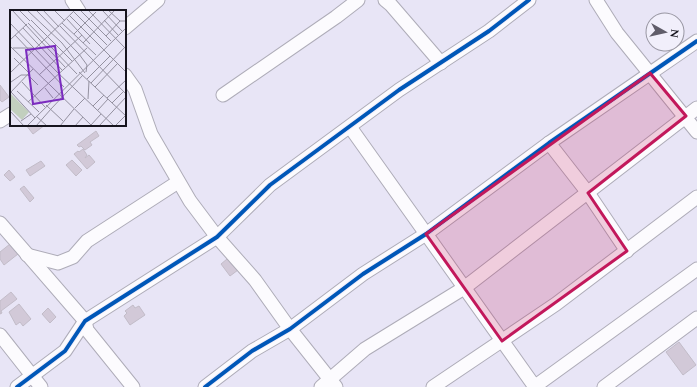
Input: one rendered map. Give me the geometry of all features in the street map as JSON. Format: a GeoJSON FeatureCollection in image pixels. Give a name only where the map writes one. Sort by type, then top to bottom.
{"type":"FeatureCollection","features":[{"type":"Feature","properties":{"kind":"street"},"geometry":{"type":"LineString","coordinates":[[72,0],[78,10]]}},
{"type":"Feature","properties":{"kind":"street"},"geometry":{"type":"LineString","coordinates":[[126,27],[158,0]]}},
{"type":"Feature","properties":{"kind":"street"},"geometry":{"type":"LineString","coordinates":[[223,95],[336,17],[358,0]]}},
{"type":"Feature","properties":{"kind":"street"},"geometry":{"type":"LineString","coordinates":[[17,387],[65,351],[85,322],[217,237],[270,185],[399,90],[489,31],[529,0]]}},
{"type":"Feature","properties":{"kind":"street"},"geometry":{"type":"LineString","coordinates":[[596,0],[617,33],[686,116],[697,132]]}},
{"type":"Feature","properties":{"kind":"street"},"geometry":{"type":"LineString","coordinates":[[392,2],[441,63]]}},
{"type":"Feature","properties":{"kind":"street"},"geometry":{"type":"LineString","coordinates":[[205,387],[252,351],[290,329],[363,274],[426,234],[549,143],[697,41]]}},
{"type":"Feature","properties":{"kind":"street"},"geometry":{"type":"LineString","coordinates":[[126,76],[135,89],[150,134],[178,182],[217,237],[255,280],[329,385],[365,349],[464,288],[697,108]]}},
{"type":"Feature","properties":{"kind":"street"},"geometry":{"type":"LineString","coordinates":[[0,121],[10,115]]}},
{"type":"Feature","properties":{"kind":"street"},"geometry":{"type":"LineString","coordinates":[[350,127],[535,387],[697,269]]}},
{"type":"Feature","properties":{"kind":"street"},"geometry":{"type":"LineString","coordinates":[[549,143],[588,193],[627,251]]}},
{"type":"Feature","properties":{"kind":"street"},"geometry":{"type":"LineString","coordinates":[[27,255],[58,263],[73,257],[87,241],[178,182]]}},
{"type":"Feature","properties":{"kind":"street"},"geometry":{"type":"LineString","coordinates":[[433,387],[556,304],[697,196]]}},
{"type":"Feature","properties":{"kind":"street"},"geometry":{"type":"LineString","coordinates":[[0,223],[85,322],[87,330],[133,387]]}},
{"type":"Feature","properties":{"kind":"street"},"geometry":{"type":"LineString","coordinates":[[604,387],[697,318]]}},
{"type":"Feature","properties":{"kind":"street"},"geometry":{"type":"LineString","coordinates":[[0,335],[41,387]]}},
{"type":"Feature","properties":{"kind":"highlighted area"},"geometry":{"type":"Polygon","coordinates":[[[650,73],[686,116],[588,193],[627,251],[502,341],[426,234],[650,73]]]}},
{"type":"Feature","properties":{"kind":"building"},"geometry":{"type":"Polygon","coordinates":[[[0,85],[9,97],[2,102],[0,100],[0,85]]]}},
{"type":"Feature","properties":{"kind":"building"},"geometry":{"type":"Polygon","coordinates":[[[27,126],[44,126],[33,134],[27,126]]]}},
{"type":"Feature","properties":{"kind":"building"},"geometry":{"type":"Polygon","coordinates":[[[96,131],[99,136],[90,142],[92,145],[85,150],[81,146],[79,147],[77,145],[96,131]]]}},
{"type":"Feature","properties":{"kind":"building"},"geometry":{"type":"Polygon","coordinates":[[[83,149],[87,155],[85,158],[89,155],[95,162],[87,169],[74,154],[83,149]]]}},
{"type":"Feature","properties":{"kind":"building"},"geometry":{"type":"Polygon","coordinates":[[[72,160],[82,170],[76,176],[66,165],[72,160]]]}},
{"type":"Feature","properties":{"kind":"building"},"geometry":{"type":"Polygon","coordinates":[[[41,161],[45,166],[30,176],[26,170],[41,161]]]}},
{"type":"Feature","properties":{"kind":"building"},"geometry":{"type":"Polygon","coordinates":[[[9,170],[15,177],[10,181],[4,175],[9,170]]]}},
{"type":"Feature","properties":{"kind":"building"},"geometry":{"type":"Polygon","coordinates":[[[24,186],[34,198],[30,202],[20,189],[24,186]]]}},
{"type":"Feature","properties":{"kind":"building"},"geometry":{"type":"Polygon","coordinates":[[[10,244],[18,254],[4,265],[0,259],[0,252],[10,244]]]}},
{"type":"Feature","properties":{"kind":"building"},"geometry":{"type":"Polygon","coordinates":[[[233,254],[242,267],[230,276],[221,264],[233,254]]]}},
{"type":"Feature","properties":{"kind":"building"},"geometry":{"type":"Polygon","coordinates":[[[11,292],[17,299],[1,311],[2,313],[0,314],[0,301],[11,292]]]}},
{"type":"Feature","properties":{"kind":"building"},"geometry":{"type":"Polygon","coordinates":[[[19,304],[31,319],[23,326],[20,322],[16,325],[9,312],[19,304]]]}},
{"type":"Feature","properties":{"kind":"building"},"geometry":{"type":"Polygon","coordinates":[[[133,305],[135,308],[139,306],[145,315],[130,325],[124,316],[127,313],[125,311],[133,305]]]}},
{"type":"Feature","properties":{"kind":"building"},"geometry":{"type":"Polygon","coordinates":[[[48,308],[56,317],[50,323],[42,314],[48,308]]]}},
{"type":"Feature","properties":{"kind":"building"},"geometry":{"type":"Polygon","coordinates":[[[679,342],[696,365],[683,375],[666,352],[679,342]]]}},
{"type":"Feature","properties":{"kind":"cycle path"},"geometry":{"type":"LineString","coordinates":[[17,387],[65,351],[85,321],[217,237],[270,185],[399,90],[489,31],[529,0]]}},
{"type":"Feature","properties":{"kind":"cycle path"},"geometry":{"type":"LineString","coordinates":[[205,387],[252,351],[290,329],[363,274],[426,234],[549,143],[697,41]]}}]}
